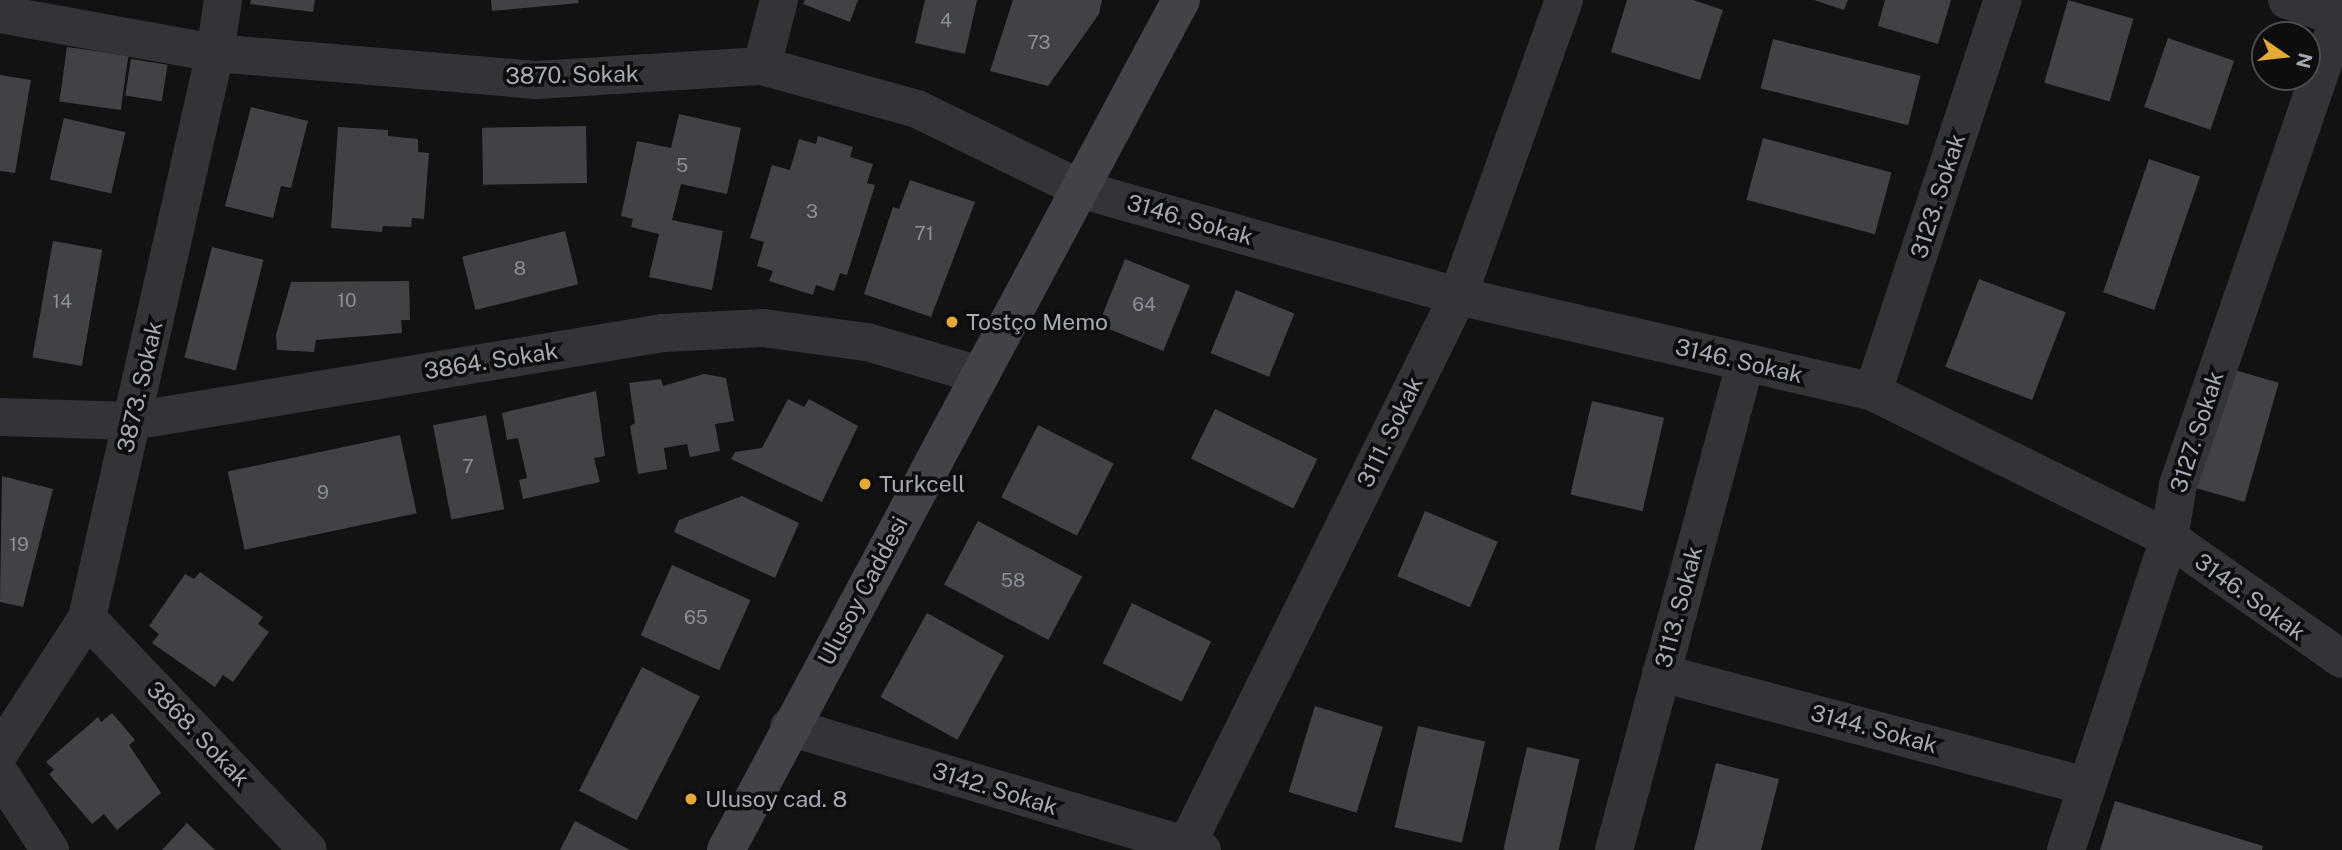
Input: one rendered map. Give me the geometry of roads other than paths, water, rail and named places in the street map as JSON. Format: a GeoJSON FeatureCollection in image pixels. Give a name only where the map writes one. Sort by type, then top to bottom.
{"type":"FeatureCollection","features":[{"type":"Feature","properties":{"kind":"street","name":"3873. Sokak"},"geometry":{"type":"LineString","coordinates":[[0,752],[87,618],[215,53],[223,0]]}},
{"type":"Feature","properties":{"kind":"street"},"geometry":{"type":"LineString","coordinates":[[762,66],[779,0]]}},
{"type":"Feature","properties":{"kind":"street","name":"Ulusoy Caddesi"},"geometry":{"type":"LineString","coordinates":[[726,850],[789,727],[1083,190],[1181,0]]}},
{"type":"Feature","properties":{"kind":"street","name":"3111. Sokak"},"geometry":{"type":"LineString","coordinates":[[1190,849],[1458,296],[1564,0]]}},
{"type":"Feature","properties":{"kind":"street","name":"3123. Sokak"},"geometry":{"type":"LineString","coordinates":[[1873,393],[2003,0]]}},
{"type":"Feature","properties":{"kind":"street"},"geometry":{"type":"LineString","coordinates":[[2287,0],[2341,18]]}},
{"type":"Feature","properties":{"kind":"street","name":"3870. Sokak"},"geometry":{"type":"LineString","coordinates":[[0,14],[215,53],[537,80],[762,66],[916,109],[1083,190]]}},
{"type":"Feature","properties":{"kind":"street","name":"3127. Sokak"},"geometry":{"type":"LineString","coordinates":[[2066,850],[2169,538],[2178,485],[2341,18]]}},
{"type":"Feature","properties":{"kind":"street","name":"3146. Sokak"},"geometry":{"type":"LineString","coordinates":[[1083,190],[1458,296],[1873,393],[2169,538],[2342,659]]}},
{"type":"Feature","properties":{"kind":"street","name":"3864. Sokak"},"geometry":{"type":"LineString","coordinates":[[0,417],[132,421],[663,333],[763,328],[867,342],[980,376]]}},
{"type":"Feature","properties":{"kind":"street","name":"3113. Sokak"},"geometry":{"type":"LineString","coordinates":[[1614,850],[1745,364]]}},
{"type":"Feature","properties":{"kind":"street","name":"3868. Sokak"},"geometry":{"type":"LineString","coordinates":[[87,618],[308,850]]}},
{"type":"Feature","properties":{"kind":"street","name":"3144. Sokak"},"geometry":{"type":"LineString","coordinates":[[1661,673],[2087,786]]}},
{"type":"Feature","properties":{"kind":"street","name":"3142. Sokak"},"geometry":{"type":"LineString","coordinates":[[789,727],[1190,849]]}},
{"type":"Feature","properties":{"kind":"street"},"geometry":{"type":"LineString","coordinates":[[0,774],[50,850]]}},
{"type":"Feature","properties":{"kind":"place","name":"Tostço Memo"},"geometry":{"type":"Point","coordinates":[952,322]}},
{"type":"Feature","properties":{"kind":"place","name":"Turkcell"},"geometry":{"type":"Point","coordinates":[865,484]}},
{"type":"Feature","properties":{"kind":"place","name":"Ulusoy cad. 8"},"geometry":{"type":"Point","coordinates":[691,799]}}]}
